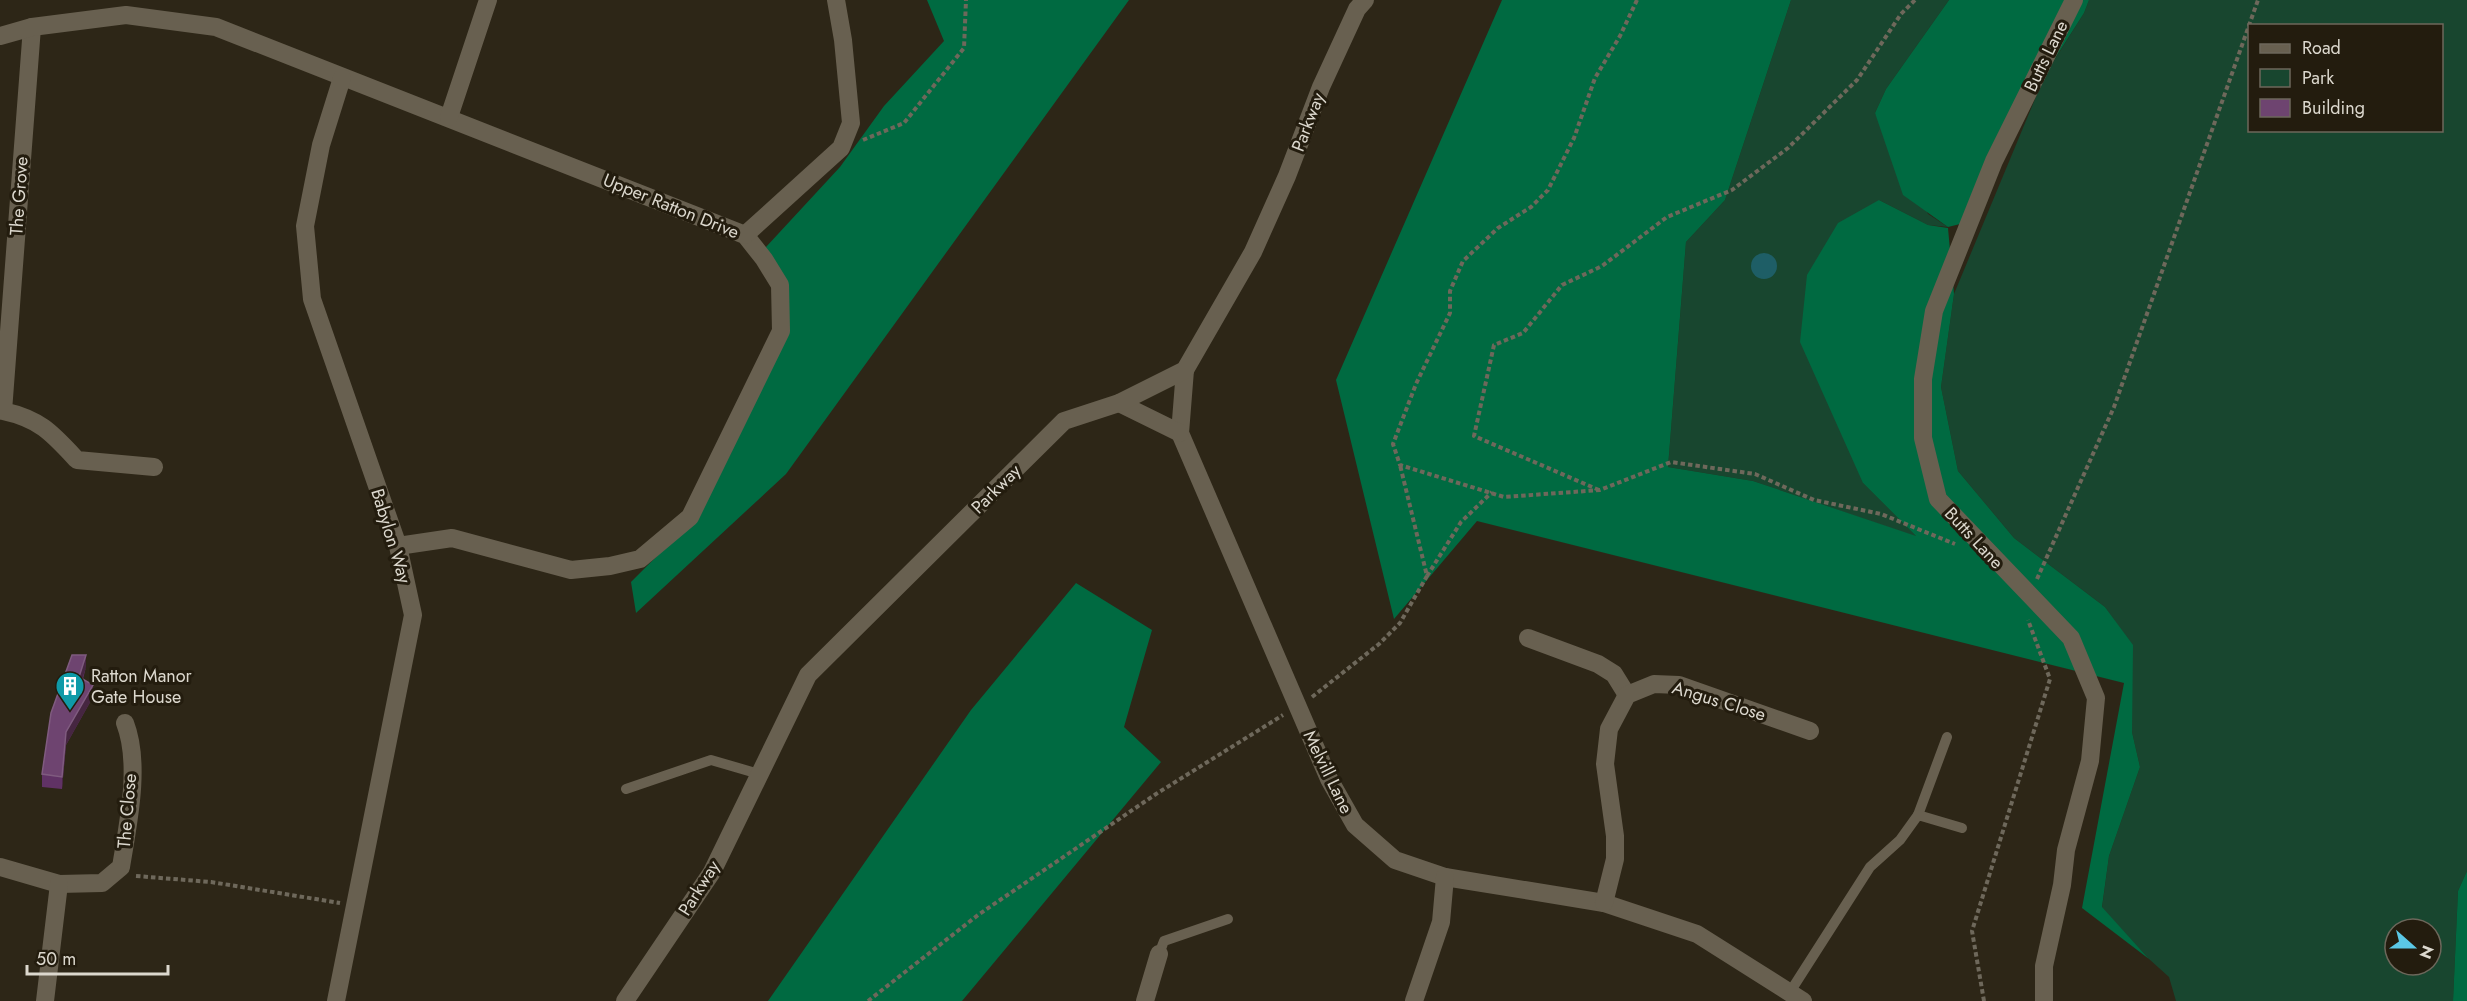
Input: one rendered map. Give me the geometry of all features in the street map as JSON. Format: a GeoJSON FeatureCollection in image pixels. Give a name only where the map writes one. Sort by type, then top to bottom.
{"type":"FeatureCollection","features":[{"type":"Feature","properties":{"kind":"street"},"geometry":{"type":"LineString","coordinates":[[449,117],[488,0]]}},
{"type":"Feature","properties":{"kind":"street"},"geometry":{"type":"LineString","coordinates":[[745,235],[841,148],[851,123],[843,40],[836,0]]}},
{"type":"Feature","properties":{"kind":"street","name":"Parkway"},"geometry":{"type":"LineString","coordinates":[[625,1001],[711,872],[808,675],[1064,421],[1119,403],[1185,370],[1253,252],[1287,176],[1321,87],[1357,9],[1365,0]]}},
{"type":"Feature","properties":{"kind":"street","name":"Butts Lane"},"geometry":{"type":"LineString","coordinates":[[2044,1001],[2044,966],[2062,885],[2066,850],[2090,761],[2096,698],[2071,638],[1938,499],[1923,438],[1923,379],[1934,311],[1994,161],[2074,0]]}},
{"type":"Feature","properties":{"kind":"street","name":"Upper Ratton Drive"},"geometry":{"type":"LineString","coordinates":[[0,36],[32,27],[127,8],[216,27],[745,235],[764,259],[780,285],[781,332],[690,517],[640,559],[610,566],[571,570],[452,537],[398,546]]}},
{"type":"Feature","properties":{"kind":"street","name":"The Grove"},"geometry":{"type":"LineString","coordinates":[[32,27],[3,411],[29,417],[54,436],[77,460],[154,467]]}},
{"type":"Feature","properties":{"kind":"street","name":"Babylon Way"},"geometry":{"type":"LineString","coordinates":[[336,1001],[413,615],[398,546],[312,299],[305,226],[321,145],[342,78]]}},
{"type":"Feature","properties":{"kind":"street"},"geometry":{"type":"LineString","coordinates":[[1119,403],[1180,433],[1185,370]]}},
{"type":"Feature","properties":{"kind":"street","name":"Melvill Lane"},"geometry":{"type":"LineString","coordinates":[[1180,433],[1329,779],[1354,825],[1395,860],[1445,877],[1604,903],[1697,934],[1797,996]]}},
{"type":"Feature","properties":{"kind":"street"},"geometry":{"type":"LineString","coordinates":[[1528,638],[1598,664],[1614,674],[1627,695],[1609,729],[1607,740],[1605,764],[1615,836],[1615,859],[1604,903]]}},
{"type":"Feature","properties":{"kind":"street","name":"Angus Close"},"geometry":{"type":"LineString","coordinates":[[1627,695],[1654,684],[1679,685],[1810,731]]}},
{"type":"Feature","properties":{"kind":"street","name":"The Close"},"geometry":{"type":"LineString","coordinates":[[0,867],[59,884],[102,883],[121,867],[130,808],[131,739],[125,723]]}},
{"type":"Feature","properties":{"kind":"street"},"geometry":{"type":"LineString","coordinates":[[1414,1001],[1441,922],[1445,877]]}},
{"type":"Feature","properties":{"kind":"street"},"geometry":{"type":"LineString","coordinates":[[45,1001],[59,884]]}},
{"type":"Feature","properties":{"kind":"street"},"geometry":{"type":"LineString","coordinates":[[1145,1001],[1159,954]]}},
{"type":"Feature","properties":{"kind":"lane"},"geometry":{"type":"LineString","coordinates":[[1797,996],[1870,867],[1900,840],[1918,814],[1947,737]]}},
{"type":"Feature","properties":{"kind":"lane"},"geometry":{"type":"LineString","coordinates":[[626,789],[711,760],[759,774]]}},
{"type":"Feature","properties":{"kind":"lane"},"geometry":{"type":"LineString","coordinates":[[1918,814],[1962,828]]}},
{"type":"Feature","properties":{"kind":"lane"},"geometry":{"type":"LineString","coordinates":[[1159,954],[1164,941],[1228,919]]}},
{"type":"Feature","properties":{"kind":"path"},"geometry":{"type":"LineString","coordinates":[[841,148],[904,123],[964,48],[966,0]]}},
{"type":"Feature","properties":{"kind":"path"},"geometry":{"type":"LineString","coordinates":[[1427,576],[1393,444],[1416,384],[1450,313],[1450,291],[1462,261],[1498,228],[1531,207],[1548,190],[1574,138],[1595,78],[1620,36],[1637,0]]}},
{"type":"Feature","properties":{"kind":"path"},"geometry":{"type":"LineString","coordinates":[[1600,490],[1474,436],[1494,345],[1523,333],[1562,285],[1602,266],[1666,217],[1732,190],[1788,148],[1857,80],[1901,14],[1915,0]]}},
{"type":"Feature","properties":{"kind":"path"},"geometry":{"type":"LineString","coordinates":[[2250,24],[2258,0]]}},
{"type":"Feature","properties":{"kind":"path"},"geometry":{"type":"LineString","coordinates":[[2043,565],[2114,407],[2248,28]]}},
{"type":"Feature","properties":{"kind":"path"},"geometry":{"type":"LineString","coordinates":[[1400,465],[1504,497],[1600,490],[1671,462],[1755,474],[1814,500],[1881,514],[1959,546]]}},
{"type":"Feature","properties":{"kind":"path"},"geometry":{"type":"LineString","coordinates":[[868,1001],[978,915],[1156,794],[1298,707],[1370,651],[1400,623],[1461,522],[1493,492]]}},
{"type":"Feature","properties":{"kind":"path"},"geometry":{"type":"LineString","coordinates":[[1984,1001],[1972,931],[2050,679],[2025,612]]}},
{"type":"Feature","properties":{"kind":"path"},"geometry":{"type":"LineString","coordinates":[[114,873],[211,882],[355,905]]}},
{"type":"Feature","properties":{"kind":"green space"},"geometry":{"type":"Polygon","coordinates":[[[927,0],[1129,0],[786,474],[636,613],[631,582],[694,519],[731,453],[782,310],[766,247],[840,167],[884,106],[944,41],[927,0]]]}},
{"type":"Feature","properties":{"kind":"green space"},"geometry":{"type":"Polygon","coordinates":[[[1502,0],[1791,0],[1725,200],[1686,242],[1668,467],[1753,481],[1916,536],[1863,483],[1800,342],[1807,275],[1838,223],[1879,200],[1928,225],[1948,228],[1954,294],[1941,387],[1958,471],[2014,538],[2105,607],[2133,645],[2132,732],[2140,767],[2109,856],[2102,907],[2149,959],[2082,908],[2124,683],[1477,521],[1394,619],[1336,380],[1502,0]]]}},
{"type":"Feature","properties":{"kind":"green space"},"geometry":{"type":"Polygon","coordinates":[[[1791,0],[1949,0],[1886,89],[1875,113],[1928,214],[1948,227],[1928,225],[1879,200],[1863,483],[1917,537],[1753,481],[1668,467],[1686,242],[1725,200],[1791,0]]]}},
{"type":"Feature","properties":{"kind":"green space"},"geometry":{"type":"Polygon","coordinates":[[[1949,0],[2089,0],[2084,13],[2016,120],[1960,224],[1948,227],[1903,195],[1875,113],[1886,89],[1949,0]]]}},
{"type":"Feature","properties":{"kind":"green space"},"geometry":{"type":"Polygon","coordinates":[[[2089,0],[2467,0],[2467,871],[2458,891],[2453,1001],[2176,1001],[2169,977],[2149,959],[2102,908],[2109,856],[2140,767],[2132,732],[2132,645],[2105,607],[2014,538],[1958,471],[1941,387],[1954,294],[2045,75],[2084,13],[2089,0]]]}},
{"type":"Feature","properties":{"kind":"green space"},"geometry":{"type":"Polygon","coordinates":[[[1076,583],[1152,630],[1124,727],[1161,762],[962,1001],[768,1001],[971,710],[1076,583]]]}},
{"type":"Feature","properties":{"kind":"green space"},"geometry":{"type":"Polygon","coordinates":[[[2467,871],[2467,1001],[2453,1001],[2458,891],[2467,871]]]}},
{"type":"Feature","properties":{"kind":"water"},"geometry":{"type":"Polygon","coordinates":[[[1764,253],[1773,257],[1777,266],[1773,275],[1764,279],[1755,275],[1751,266],[1755,257],[1764,253]]]}},
{"type":"Feature","properties":{"kind":"building"},"geometry":{"type":"Polygon","coordinates":[[[72,655],[86,655],[79,677],[93,685],[66,732],[62,777],[42,774],[51,713],[72,655]]]}},
{"type":"Feature","properties":{"kind":"place","name":"Ratton Manor Gate House"},"geometry":{"type":"Point","coordinates":[70,712]}}]}
